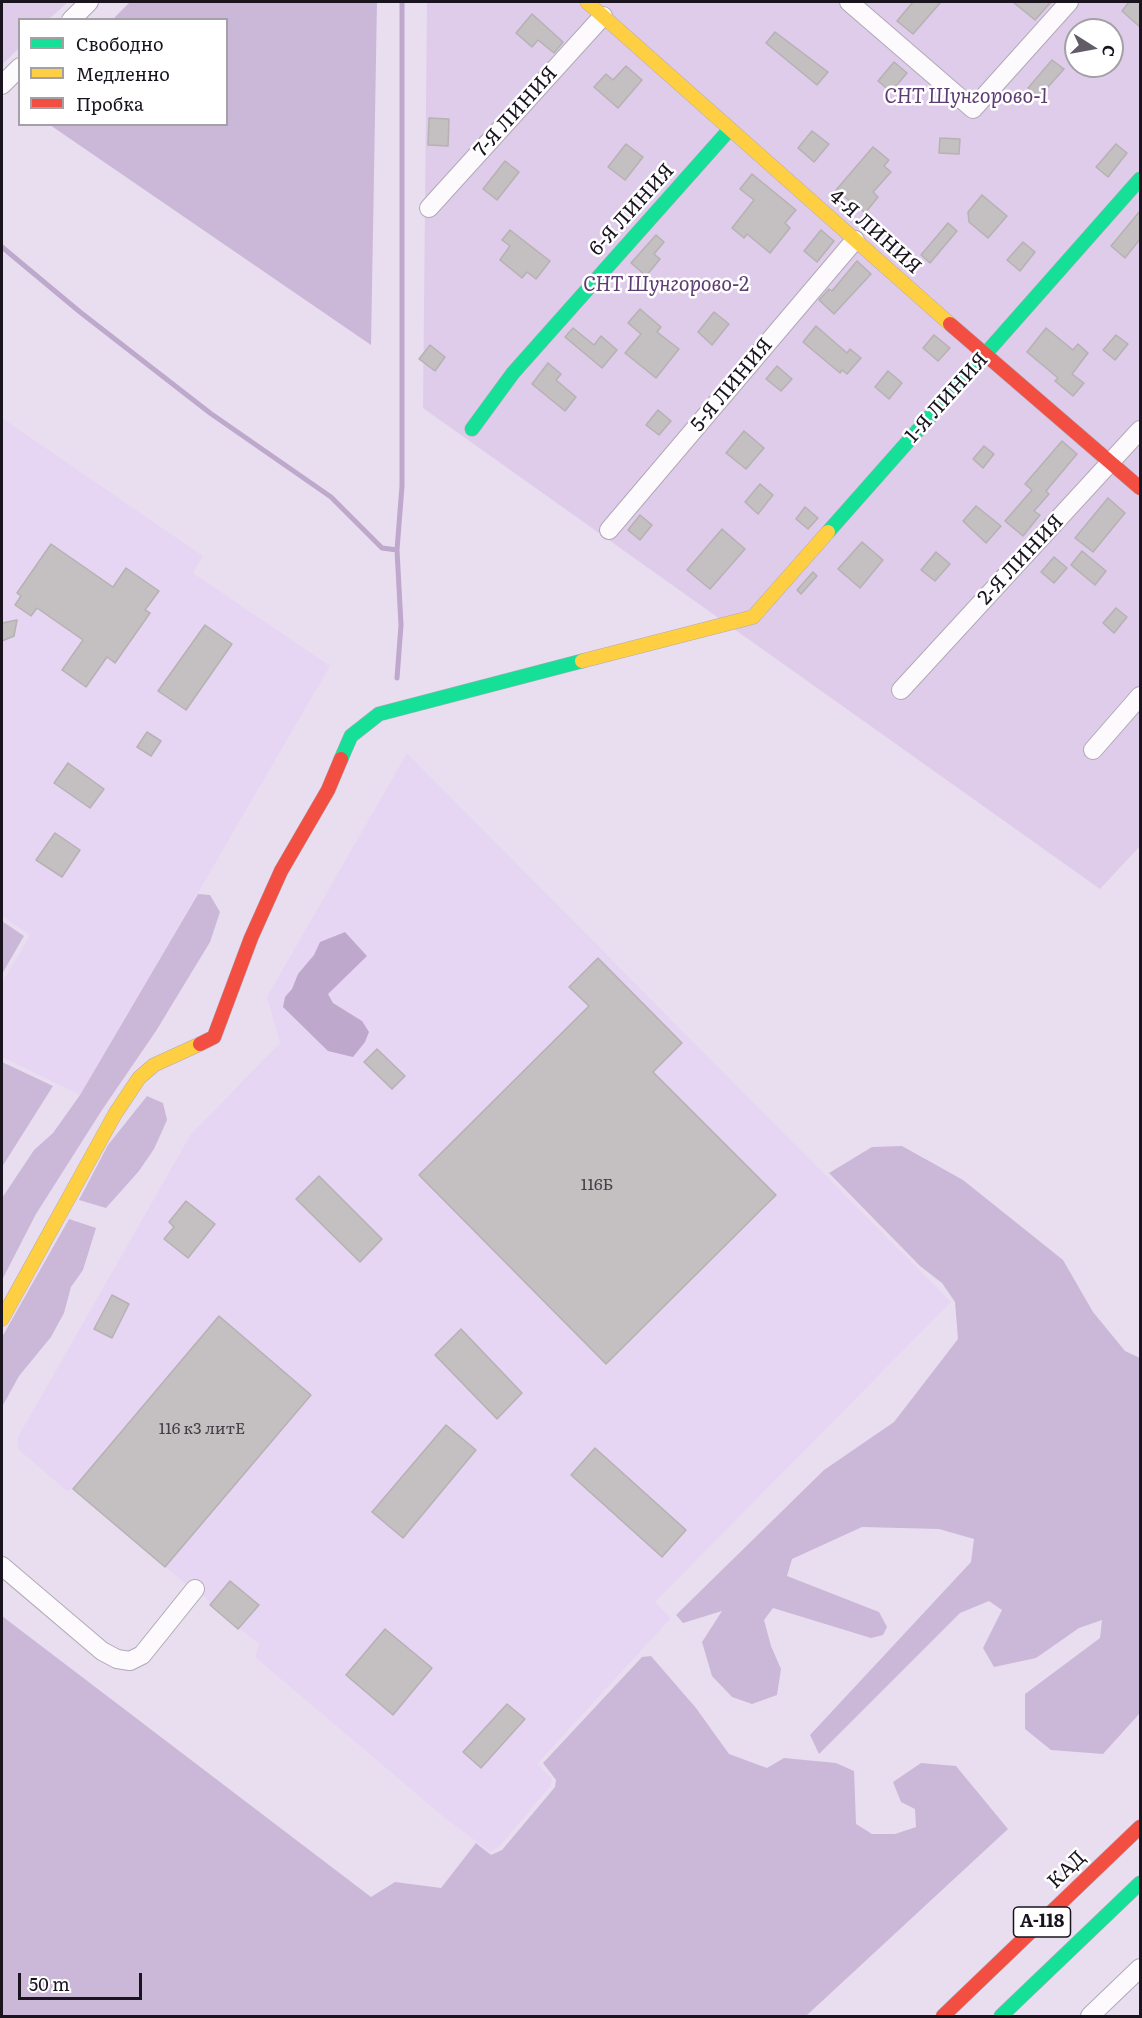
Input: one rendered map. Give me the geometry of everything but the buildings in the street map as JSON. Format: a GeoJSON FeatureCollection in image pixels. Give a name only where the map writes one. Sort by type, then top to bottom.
{"type":"FeatureCollection","features":[{"type":"Feature","properties":{"kind":"main road","name":"4-Я ЛИНИЯ"},"geometry":{"type":"LineString","coordinates":[[587,2],[985,356],[1140,488]]}},
{"type":"Feature","properties":{"kind":"main road","name":"6-Я ЛИНИЯ"},"geometry":{"type":"LineString","coordinates":[[472,429],[513,373],[730,129]]}},
{"type":"Feature","properties":{"kind":"main road","name":"1-Я ЛИНИЯ"},"geometry":{"type":"LineString","coordinates":[[2,1319],[115,1114],[139,1078],[154,1065],[214,1037],[229,991],[282,871],[328,790],[351,736],[379,714],[753,617],[1140,179]]}},
{"type":"Feature","properties":{"kind":"main road","name":"КАД"},"geometry":{"type":"LineString","coordinates":[[943,2016],[1140,1827]]}},
{"type":"Feature","properties":{"kind":"main road","name":"А-118"},"geometry":{"type":"LineString","coordinates":[[1001,2016],[1140,1883]]}},
{"type":"Feature","properties":{"kind":"street"},"geometry":{"type":"LineString","coordinates":[[73,18],[89,2]]}},
{"type":"Feature","properties":{"kind":"street"},"geometry":{"type":"LineString","coordinates":[[849,2],[973,109],[1069,2]]}},
{"type":"Feature","properties":{"kind":"street","name":"7-Я ЛИНИЯ"},"geometry":{"type":"LineString","coordinates":[[429,208],[603,16]]}},
{"type":"Feature","properties":{"kind":"street"},"geometry":{"type":"LineString","coordinates":[[2,85],[18,69]]}},
{"type":"Feature","properties":{"kind":"street","name":"5-Я ЛИНИЯ"},"geometry":{"type":"LineString","coordinates":[[609,530],[855,240]]}},
{"type":"Feature","properties":{"kind":"street","name":"2-Я ЛИНИЯ"},"geometry":{"type":"LineString","coordinates":[[901,690],[1140,430]]}},
{"type":"Feature","properties":{"kind":"street"},"geometry":{"type":"LineString","coordinates":[[1093,750],[1140,696]]}},
{"type":"Feature","properties":{"kind":"street"},"geometry":{"type":"LineString","coordinates":[[2,1566],[102,1651],[117,1659],[130,1660],[142,1655],[195,1589]]}},
{"type":"Feature","properties":{"kind":"street"},"geometry":{"type":"LineString","coordinates":[[1090,2016],[1140,1968]]}},
{"type":"Feature","properties":{"kind":"shaded area"},"geometry":{"type":"Polygon","coordinates":[[[130,2],[377,2],[371,345],[51,126],[228,126],[228,18],[114,18],[130,2]]]}},
{"type":"Feature","properties":{"kind":"shaded area"},"geometry":{"type":"Polygon","coordinates":[[[2,418],[203,556],[193,573],[330,666],[80,1095],[2,1057],[2,983],[30,935],[2,916],[2,418]]]}},
{"type":"Feature","properties":{"kind":"shaded area"},"geometry":{"type":"Polygon","coordinates":[[[407,753],[951,1302],[655,1602],[671,1618],[537,1764],[552,1778],[551,1785],[500,1846],[490,1852],[445,1818],[255,1657],[259,1644],[210,1605],[208,1600],[188,1586],[73,1489],[67,1491],[18,1449],[18,1437],[191,1134],[280,1043],[267,997],[407,753]]]}},
{"type":"Feature","properties":{"kind":"shaded area"},"geometry":{"type":"Polygon","coordinates":[[[198,894],[210,895],[220,912],[210,942],[156,1031],[102,1110],[36,1214],[2,1280],[2,1198],[34,1150],[53,1133],[80,1095],[198,894]]]}},
{"type":"Feature","properties":{"kind":"shaded area"},"geometry":{"type":"Polygon","coordinates":[[[2,921],[24,936],[2,974],[2,921]]]}},
{"type":"Feature","properties":{"kind":"shaded area"},"geometry":{"type":"Polygon","coordinates":[[[345,932],[367,956],[328,994],[333,1003],[362,1021],[369,1032],[365,1042],[353,1057],[328,1051],[283,1007],[285,997],[292,989],[298,974],[314,955],[320,942],[345,932]]]}},
{"type":"Feature","properties":{"kind":"shaded area"},"geometry":{"type":"Polygon","coordinates":[[[2,1062],[53,1086],[2,1167],[2,1062]]]}},
{"type":"Feature","properties":{"kind":"shaded area"},"geometry":{"type":"Polygon","coordinates":[[[147,1096],[163,1103],[167,1120],[154,1149],[139,1171],[106,1208],[79,1200],[108,1145],[147,1096]]]}},
{"type":"Feature","properties":{"kind":"shaded area"},"geometry":{"type":"Polygon","coordinates":[[[902,1146],[963,1180],[1063,1260],[1093,1312],[1125,1351],[1140,1358],[1140,1713],[1103,1754],[1051,1750],[1025,1729],[1025,1694],[1100,1638],[1102,1620],[1079,1628],[1036,1658],[994,1667],[983,1648],[1002,1610],[989,1601],[960,1613],[819,1754],[810,1735],[971,1562],[974,1539],[939,1529],[862,1527],[792,1559],[787,1576],[879,1612],[887,1627],[883,1635],[871,1638],[773,1608],[764,1620],[771,1646],[781,1669],[777,1695],[752,1704],[732,1697],[712,1676],[702,1642],[722,1611],[683,1623],[676,1615],[824,1470],[894,1422],[958,1339],[955,1302],[942,1283],[920,1266],[829,1173],[872,1147],[902,1146]]]}},
{"type":"Feature","properties":{"kind":"shaded area"},"geometry":{"type":"Polygon","coordinates":[[[69,1219],[96,1228],[83,1270],[71,1287],[64,1313],[51,1337],[19,1376],[2,1407],[2,1337],[69,1219]]]}},
{"type":"Feature","properties":{"kind":"shaded area"},"geometry":{"type":"Polygon","coordinates":[[[2,1616],[371,1897],[395,1882],[441,1888],[476,1843],[491,1855],[502,1850],[555,1787],[556,1780],[543,1763],[642,1657],[651,1656],[696,1708],[729,1754],[767,1768],[784,1758],[836,1763],[854,1771],[856,1824],[872,1834],[895,1834],[916,1827],[915,1809],[901,1802],[893,1782],[921,1763],[956,1766],[1008,1829],[806,2016],[2,2016],[2,1616]]]}},
{"type":"Feature","properties":{"kind":"green space"},"geometry":{"type":"Polygon","coordinates":[[[2,2],[68,2],[50,18],[18,18],[18,49],[2,65],[2,2]]]}},
{"type":"Feature","properties":{"kind":"green space","name":"СНТ Шунгорово-2"},"geometry":{"type":"Polygon","coordinates":[[[427,2],[1140,2],[1140,846],[1100,889],[423,408],[427,2]]]}},
{"type":"Feature","properties":{"kind":"waterway"},"geometry":{"type":"LineString","coordinates":[[397,678],[401,625],[397,550],[402,486],[402,2]]}},
{"type":"Feature","properties":{"kind":"waterway"},"geometry":{"type":"LineString","coordinates":[[2,247],[80,312],[210,413],[331,497],[382,548],[397,550]]}},
{"type":"Feature","properties":{"kind":"traffic: fast"},"geometry":{"type":"LineString","coordinates":[[472,429],[513,373],[730,129]]}},
{"type":"Feature","properties":{"kind":"traffic: fast"},"geometry":{"type":"LineString","coordinates":[[828,532],[1140,179]]}},
{"type":"Feature","properties":{"kind":"traffic: fast"},"geometry":{"type":"LineString","coordinates":[[341,759],[351,736],[379,714],[582,661]]}},
{"type":"Feature","properties":{"kind":"traffic: fast"},"geometry":{"type":"LineString","coordinates":[[1001,2016],[1140,1883]]}},
{"type":"Feature","properties":{"kind":"traffic: slow"},"geometry":{"type":"LineString","coordinates":[[587,2],[950,324]]}},
{"type":"Feature","properties":{"kind":"traffic: slow"},"geometry":{"type":"LineString","coordinates":[[582,661],[753,617],[828,532]]}},
{"type":"Feature","properties":{"kind":"traffic: slow"},"geometry":{"type":"LineString","coordinates":[[2,1319],[115,1114],[139,1078],[154,1065],[200,1044]]}},
{"type":"Feature","properties":{"kind":"traffic: jam"},"geometry":{"type":"LineString","coordinates":[[950,324],[1140,488]]}},
{"type":"Feature","properties":{"kind":"traffic: jam"},"geometry":{"type":"LineString","coordinates":[[200,1044],[214,1037],[251,938],[281,871],[328,790],[341,759]]}},
{"type":"Feature","properties":{"kind":"traffic: jam"},"geometry":{"type":"LineString","coordinates":[[943,2016],[1140,1827]]}},
{"type":"Feature","properties":{"kind":"park label","name":"СНТ Шунгорово-1"},"geometry":{"type":"Point","coordinates":[966,97]}}]}
